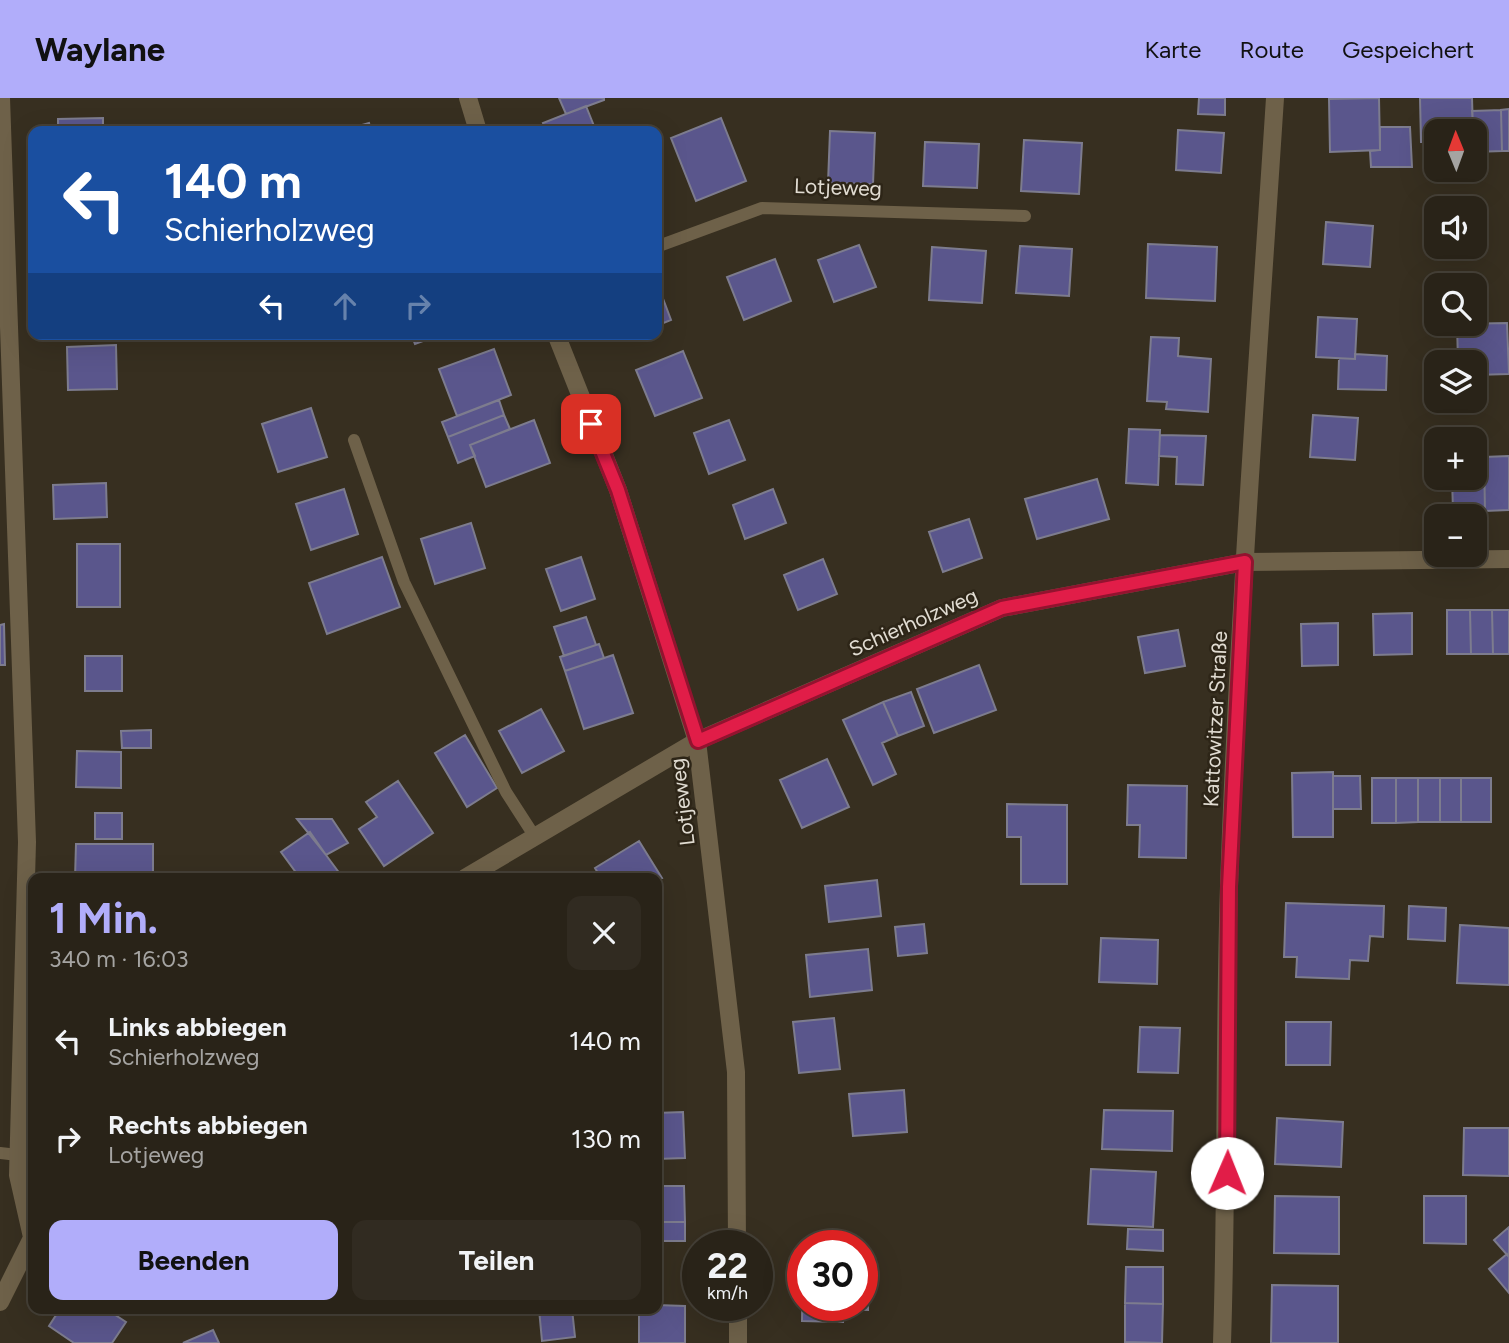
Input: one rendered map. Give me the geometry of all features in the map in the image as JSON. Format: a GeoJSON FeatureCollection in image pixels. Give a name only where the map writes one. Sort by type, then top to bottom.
{"type":"FeatureCollection","features":[{"type":"Feature","properties":{"kind":"street"},"geometry":{"type":"LineString","coordinates":[[1,98],[27,842],[18,1175],[28,1216]]}},
{"type":"Feature","properties":{"kind":"street"},"geometry":{"type":"LineString","coordinates":[[468,98],[476,126]]}},
{"type":"Feature","properties":{"kind":"street","name":"Kattowitzer Straße"},"geometry":{"type":"LineString","coordinates":[[1222,1343],[1229,887],[1245,562],[1275,98]]}},
{"type":"Feature","properties":{"kind":"street","name":"Lotjeweg"},"geometry":{"type":"LineString","coordinates":[[558,340],[618,490],[698,741],[736,1072],[737,1230]]}},
{"type":"Feature","properties":{"kind":"street","name":"Schierholzweg"},"geometry":{"type":"LineString","coordinates":[[474,873],[698,741],[1002,608],[1245,562],[1509,558]]}},
{"type":"Feature","properties":{"kind":"street"},"geometry":{"type":"LineString","coordinates":[[0,1302],[28,1246]]}},
{"type":"Feature","properties":{"kind":"street"},"geometry":{"type":"LineString","coordinates":[[738,1321],[738,1343]]}},
{"type":"Feature","properties":{"kind":"lane","name":"Lotjeweg"},"geometry":{"type":"LineString","coordinates":[[662,245],[762,208],[1025,216]]}},
{"type":"Feature","properties":{"kind":"lane"},"geometry":{"type":"LineString","coordinates":[[354,440],[404,582],[506,792],[535,837]]}},
{"type":"Feature","properties":{"kind":"lane"},"geometry":{"type":"LineString","coordinates":[[0,1153],[18,1155]]}},
{"type":"Feature","properties":{"kind":"building"},"geometry":{"type":"Polygon","coordinates":[[[559,98],[604,98],[604,100],[566,114],[559,98]]]}},
{"type":"Feature","properties":{"kind":"building"},"geometry":{"type":"Polygon","coordinates":[[[1199,98],[1225,98],[1225,115],[1198,114],[1199,98]]]}},
{"type":"Feature","properties":{"kind":"building"},"geometry":{"type":"Polygon","coordinates":[[[1379,98],[1380,150],[1330,152],[1329,99],[1379,98]]]}},
{"type":"Feature","properties":{"kind":"building"},"geometry":{"type":"Polygon","coordinates":[[[1420,98],[1472,98],[1473,119],[1424,119],[1424,142],[1421,142],[1420,98]]]}},
{"type":"Feature","properties":{"kind":"building"},"geometry":{"type":"Polygon","coordinates":[[[586,106],[594,126],[544,126],[543,123],[586,106]]]}},
{"type":"Feature","properties":{"kind":"building"},"geometry":{"type":"Polygon","coordinates":[[[1509,109],[1509,151],[1502,151],[1501,110],[1509,109]]]}},
{"type":"Feature","properties":{"kind":"building"},"geometry":{"type":"Polygon","coordinates":[[[1501,110],[1502,151],[1488,152],[1488,119],[1473,119],[1472,111],[1501,110]]]}},
{"type":"Feature","properties":{"kind":"building"},"geometry":{"type":"Polygon","coordinates":[[[103,118],[103,126],[58,126],[58,119],[103,118]]]}},
{"type":"Feature","properties":{"kind":"building"},"geometry":{"type":"Polygon","coordinates":[[[721,118],[746,181],[696,201],[671,138],[721,118]]]}},
{"type":"Feature","properties":{"kind":"building"},"geometry":{"type":"Polygon","coordinates":[[[1380,127],[1410,127],[1412,167],[1371,167],[1370,151],[1380,150],[1380,127]]]}},
{"type":"Feature","properties":{"kind":"building"},"geometry":{"type":"Polygon","coordinates":[[[1178,130],[1224,133],[1221,173],[1176,170],[1178,130]]]}},
{"type":"Feature","properties":{"kind":"building"},"geometry":{"type":"Polygon","coordinates":[[[830,131],[875,133],[873,184],[828,183],[830,131]]]}},
{"type":"Feature","properties":{"kind":"building"},"geometry":{"type":"Polygon","coordinates":[[[1024,140],[1082,143],[1079,194],[1021,191],[1024,140]]]}},
{"type":"Feature","properties":{"kind":"building"},"geometry":{"type":"Polygon","coordinates":[[[925,142],[979,144],[977,188],[923,186],[925,142]]]}},
{"type":"Feature","properties":{"kind":"building"},"geometry":{"type":"Polygon","coordinates":[[[1326,222],[1373,226],[1370,267],[1323,264],[1326,222]]]}},
{"type":"Feature","properties":{"kind":"building"},"geometry":{"type":"Polygon","coordinates":[[[1148,244],[1217,247],[1215,301],[1146,298],[1148,244]]]}},
{"type":"Feature","properties":{"kind":"building"},"geometry":{"type":"Polygon","coordinates":[[[859,245],[876,287],[834,302],[818,260],[859,245]]]}},
{"type":"Feature","properties":{"kind":"building"},"geometry":{"type":"Polygon","coordinates":[[[1020,246],[1072,249],[1069,296],[1016,293],[1020,246]]]}},
{"type":"Feature","properties":{"kind":"building"},"geometry":{"type":"Polygon","coordinates":[[[932,247],[986,251],[982,303],[929,300],[932,247]]]}},
{"type":"Feature","properties":{"kind":"building"},"geometry":{"type":"Polygon","coordinates":[[[775,259],[791,301],[744,320],[727,277],[775,259]]]}},
{"type":"Feature","properties":{"kind":"building"},"geometry":{"type":"Polygon","coordinates":[[[662,296],[671,320],[662,324],[662,296]]]}},
{"type":"Feature","properties":{"kind":"building"},"geometry":{"type":"Polygon","coordinates":[[[1318,317],[1357,319],[1355,359],[1316,357],[1318,317]]]}},
{"type":"Feature","properties":{"kind":"building"},"geometry":{"type":"Polygon","coordinates":[[[1487,323],[1507,323],[1509,374],[1487,375],[1487,350],[1458,350],[1457,336],[1487,336],[1487,323]]]}},
{"type":"Feature","properties":{"kind":"building"},"geometry":{"type":"Polygon","coordinates":[[[1151,337],[1179,338],[1178,356],[1211,359],[1208,412],[1166,409],[1167,402],[1147,401],[1151,337]]]}},
{"type":"Feature","properties":{"kind":"building"},"geometry":{"type":"Polygon","coordinates":[[[116,345],[117,389],[68,390],[67,347],[116,345]]]}},
{"type":"Feature","properties":{"kind":"building"},"geometry":{"type":"Polygon","coordinates":[[[494,349],[511,395],[457,416],[439,369],[494,349]]]}},
{"type":"Feature","properties":{"kind":"building"},"geometry":{"type":"Polygon","coordinates":[[[683,351],[702,398],[655,416],[636,370],[683,351]]]}},
{"type":"Feature","properties":{"kind":"building"},"geometry":{"type":"Polygon","coordinates":[[[1355,354],[1387,356],[1386,390],[1338,389],[1339,359],[1355,359],[1355,354]]]}},
{"type":"Feature","properties":{"kind":"building"},"geometry":{"type":"Polygon","coordinates":[[[499,400],[504,415],[448,437],[442,422],[499,400]]]}},
{"type":"Feature","properties":{"kind":"building"},"geometry":{"type":"Polygon","coordinates":[[[311,408],[327,457],[278,472],[262,424],[311,408]]]}},
{"type":"Feature","properties":{"kind":"building"},"geometry":{"type":"Polygon","coordinates":[[[504,415],[510,429],[470,445],[475,456],[458,463],[448,437],[504,415]]]}},
{"type":"Feature","properties":{"kind":"building"},"geometry":{"type":"Polygon","coordinates":[[[1313,415],[1358,418],[1355,460],[1310,457],[1313,415]]]}},
{"type":"Feature","properties":{"kind":"building"},"geometry":{"type":"Polygon","coordinates":[[[534,420],[550,463],[486,487],[470,445],[534,420]]]}},
{"type":"Feature","properties":{"kind":"building"},"geometry":{"type":"Polygon","coordinates":[[[729,420],[745,460],[709,474],[694,433],[729,420]]]}},
{"type":"Feature","properties":{"kind":"building"},"geometry":{"type":"Polygon","coordinates":[[[1129,429],[1160,430],[1158,485],[1126,483],[1129,429]]]}},
{"type":"Feature","properties":{"kind":"building"},"geometry":{"type":"Polygon","coordinates":[[[1160,435],[1206,436],[1203,485],[1176,484],[1177,457],[1159,456],[1160,435]]]}},
{"type":"Feature","properties":{"kind":"building"},"geometry":{"type":"Polygon","coordinates":[[[1509,456],[1509,510],[1487,511],[1485,490],[1487,490],[1487,457],[1509,456]]]}},
{"type":"Feature","properties":{"kind":"building"},"geometry":{"type":"Polygon","coordinates":[[[1097,479],[1109,519],[1037,539],[1025,499],[1097,479]]]}},
{"type":"Feature","properties":{"kind":"building"},"geometry":{"type":"Polygon","coordinates":[[[106,483],[107,517],[54,519],[53,485],[106,483]]]}},
{"type":"Feature","properties":{"kind":"building"},"geometry":{"type":"Polygon","coordinates":[[[344,489],[358,534],[311,550],[296,504],[344,489]]]}},
{"type":"Feature","properties":{"kind":"building"},"geometry":{"type":"Polygon","coordinates":[[[773,489],[786,523],[745,539],[733,505],[773,489]]]}},
{"type":"Feature","properties":{"kind":"building"},"geometry":{"type":"Polygon","coordinates":[[[1452,490],[1485,490],[1485,504],[1453,504],[1452,490]]]}},
{"type":"Feature","properties":{"kind":"building"},"geometry":{"type":"Polygon","coordinates":[[[969,519],[982,558],[943,572],[929,532],[969,519]]]}},
{"type":"Feature","properties":{"kind":"building"},"geometry":{"type":"Polygon","coordinates":[[[471,523],[485,568],[435,584],[421,539],[471,523]]]}},
{"type":"Feature","properties":{"kind":"building"},"geometry":{"type":"Polygon","coordinates":[[[77,544],[120,544],[120,607],[77,607],[77,544]]]}},
{"type":"Feature","properties":{"kind":"building"},"geometry":{"type":"Polygon","coordinates":[[[382,557],[400,607],[327,634],[309,583],[382,557]]]}},
{"type":"Feature","properties":{"kind":"building"},"geometry":{"type":"Polygon","coordinates":[[[581,557],[595,599],[561,611],[546,569],[581,557]]]}},
{"type":"Feature","properties":{"kind":"building"},"geometry":{"type":"Polygon","coordinates":[[[823,559],[837,594],[798,610],[784,575],[823,559]]]}},
{"type":"Feature","properties":{"kind":"building"},"geometry":{"type":"Polygon","coordinates":[[[1447,610],[1470,610],[1471,654],[1447,654],[1447,610]]]}},
{"type":"Feature","properties":{"kind":"building"},"geometry":{"type":"Polygon","coordinates":[[[1470,610],[1492,610],[1493,654],[1471,654],[1470,610]]]}},
{"type":"Feature","properties":{"kind":"building"},"geometry":{"type":"Polygon","coordinates":[[[1492,610],[1509,610],[1509,654],[1493,654],[1492,610]]]}},
{"type":"Feature","properties":{"kind":"building"},"geometry":{"type":"Polygon","coordinates":[[[1412,613],[1412,654],[1374,655],[1373,614],[1412,613]]]}},
{"type":"Feature","properties":{"kind":"building"},"geometry":{"type":"Polygon","coordinates":[[[586,617],[596,645],[564,656],[554,627],[586,617]]]}},
{"type":"Feature","properties":{"kind":"building"},"geometry":{"type":"Polygon","coordinates":[[[1338,623],[1338,665],[1302,666],[1301,624],[1338,623]]]}},
{"type":"Feature","properties":{"kind":"building"},"geometry":{"type":"Polygon","coordinates":[[[4,624],[5,665],[0,665],[0,625],[4,624]]]}},
{"type":"Feature","properties":{"kind":"building"},"geometry":{"type":"Polygon","coordinates":[[[1178,630],[1185,666],[1145,673],[1138,637],[1178,630]]]}},
{"type":"Feature","properties":{"kind":"building"},"geometry":{"type":"Polygon","coordinates":[[[599,644],[604,658],[565,671],[560,657],[599,644]]]}},
{"type":"Feature","properties":{"kind":"building"},"geometry":{"type":"Polygon","coordinates":[[[613,655],[633,713],[584,729],[565,671],[613,655]]]}},
{"type":"Feature","properties":{"kind":"building"},"geometry":{"type":"Polygon","coordinates":[[[85,656],[122,656],[122,691],[85,691],[85,656]]]}},
{"type":"Feature","properties":{"kind":"building"},"geometry":{"type":"Polygon","coordinates":[[[979,665],[996,710],[934,733],[917,689],[979,665]]]}},
{"type":"Feature","properties":{"kind":"building"},"geometry":{"type":"Polygon","coordinates":[[[911,692],[924,726],[898,736],[883,702],[911,692]]]}},
{"type":"Feature","properties":{"kind":"building"},"geometry":{"type":"Polygon","coordinates":[[[883,702],[898,736],[882,743],[896,774],[873,785],[843,720],[883,702]]]}},
{"type":"Feature","properties":{"kind":"building"},"geometry":{"type":"Polygon","coordinates":[[[541,709],[564,751],[522,773],[499,731],[541,709]]]}},
{"type":"Feature","properties":{"kind":"building"},"geometry":{"type":"Polygon","coordinates":[[[151,730],[151,748],[122,748],[121,731],[151,730]]]}},
{"type":"Feature","properties":{"kind":"building"},"geometry":{"type":"Polygon","coordinates":[[[465,735],[497,788],[467,807],[435,753],[465,735]]]}},
{"type":"Feature","properties":{"kind":"building"},"geometry":{"type":"Polygon","coordinates":[[[77,751],[121,752],[121,788],[76,787],[77,751]]]}},
{"type":"Feature","properties":{"kind":"building"},"geometry":{"type":"Polygon","coordinates":[[[827,759],[849,807],[802,828],[780,780],[827,759]]]}},
{"type":"Feature","properties":{"kind":"building"},"geometry":{"type":"Polygon","coordinates":[[[1333,772],[1333,837],[1293,837],[1292,773],[1333,772]]]}},
{"type":"Feature","properties":{"kind":"building"},"geometry":{"type":"Polygon","coordinates":[[[1333,776],[1360,776],[1361,809],[1333,809],[1333,776]]]}},
{"type":"Feature","properties":{"kind":"building"},"geometry":{"type":"Polygon","coordinates":[[[1372,778],[1396,778],[1396,823],[1372,823],[1372,778]]]}},
{"type":"Feature","properties":{"kind":"building"},"geometry":{"type":"Polygon","coordinates":[[[1396,778],[1418,778],[1418,822],[1396,823],[1396,778]]]}},
{"type":"Feature","properties":{"kind":"building"},"geometry":{"type":"Polygon","coordinates":[[[1418,778],[1440,778],[1440,822],[1418,822],[1418,778]]]}},
{"type":"Feature","properties":{"kind":"building"},"geometry":{"type":"Polygon","coordinates":[[[1440,778],[1461,778],[1461,822],[1440,822],[1440,778]]]}},
{"type":"Feature","properties":{"kind":"building"},"geometry":{"type":"Polygon","coordinates":[[[1461,778],[1491,778],[1491,822],[1461,822],[1461,778]]]}},
{"type":"Feature","properties":{"kind":"building"},"geometry":{"type":"Polygon","coordinates":[[[398,781],[433,833],[384,866],[359,829],[377,817],[366,802],[398,781]]]}},
{"type":"Feature","properties":{"kind":"building"},"geometry":{"type":"Polygon","coordinates":[[[1128,785],[1187,786],[1186,858],[1139,857],[1140,825],[1127,825],[1128,785]]]}},
{"type":"Feature","properties":{"kind":"building"},"geometry":{"type":"Polygon","coordinates":[[[1007,804],[1067,805],[1067,884],[1021,884],[1021,837],[1007,837],[1007,804]]]}},
{"type":"Feature","properties":{"kind":"building"},"geometry":{"type":"Polygon","coordinates":[[[95,813],[122,813],[122,839],[95,839],[95,813]]]}},
{"type":"Feature","properties":{"kind":"building"},"geometry":{"type":"Polygon","coordinates":[[[297,819],[332,819],[348,843],[326,855],[297,819]]]}},
{"type":"Feature","properties":{"kind":"building"},"geometry":{"type":"Polygon","coordinates":[[[310,832],[339,873],[296,873],[281,852],[310,832]]]}},
{"type":"Feature","properties":{"kind":"building"},"geometry":{"type":"Polygon","coordinates":[[[639,841],[659,873],[598,873],[595,868],[639,841]]]}},
{"type":"Feature","properties":{"kind":"building"},"geometry":{"type":"Polygon","coordinates":[[[76,844],[153,844],[153,873],[75,873],[76,844]]]}},
{"type":"Feature","properties":{"kind":"building"},"geometry":{"type":"Polygon","coordinates":[[[877,880],[881,916],[829,922],[825,886],[877,880]]]}},
{"type":"Feature","properties":{"kind":"building"},"geometry":{"type":"Polygon","coordinates":[[[1286,903],[1384,906],[1383,937],[1370,936],[1368,961],[1350,960],[1349,979],[1296,977],[1297,957],[1284,957],[1286,903]]]}},
{"type":"Feature","properties":{"kind":"building"},"geometry":{"type":"Polygon","coordinates":[[[1409,906],[1446,908],[1445,941],[1408,939],[1409,906]]]}},
{"type":"Feature","properties":{"kind":"building"},"geometry":{"type":"Polygon","coordinates":[[[924,924],[927,953],[898,956],[895,927],[924,924]]]}},
{"type":"Feature","properties":{"kind":"building"},"geometry":{"type":"Polygon","coordinates":[[[1460,925],[1509,928],[1509,985],[1457,983],[1460,925]]]}},
{"type":"Feature","properties":{"kind":"building"},"geometry":{"type":"Polygon","coordinates":[[[1101,938],[1158,940],[1157,984],[1099,982],[1101,938]]]}},
{"type":"Feature","properties":{"kind":"building"},"geometry":{"type":"Polygon","coordinates":[[[868,949],[872,990],[810,997],[806,955],[868,949]]]}},
{"type":"Feature","properties":{"kind":"building"},"geometry":{"type":"Polygon","coordinates":[[[834,1018],[840,1069],[799,1073],[793,1022],[834,1018]]]}},
{"type":"Feature","properties":{"kind":"building"},"geometry":{"type":"Polygon","coordinates":[[[1286,1022],[1331,1022],[1330,1065],[1286,1065],[1286,1022]]]}},
{"type":"Feature","properties":{"kind":"building"},"geometry":{"type":"Polygon","coordinates":[[[1140,1027],[1180,1028],[1178,1073],[1138,1072],[1140,1027]]]}},
{"type":"Feature","properties":{"kind":"building"},"geometry":{"type":"Polygon","coordinates":[[[904,1090],[907,1132],[853,1136],[849,1094],[904,1090]]]}},
{"type":"Feature","properties":{"kind":"building"},"geometry":{"type":"Polygon","coordinates":[[[1104,1110],[1173,1111],[1172,1151],[1102,1149],[1104,1110]]]}},
{"type":"Feature","properties":{"kind":"building"},"geometry":{"type":"Polygon","coordinates":[[[683,1112],[685,1158],[662,1159],[662,1113],[683,1112]]]}},
{"type":"Feature","properties":{"kind":"building"},"geometry":{"type":"Polygon","coordinates":[[[1277,1118],[1343,1122],[1341,1167],[1275,1164],[1277,1118]]]}},
{"type":"Feature","properties":{"kind":"building"},"geometry":{"type":"Polygon","coordinates":[[[1464,1128],[1509,1128],[1509,1176],[1463,1175],[1464,1128]]]}},
{"type":"Feature","properties":{"kind":"building"},"geometry":{"type":"Polygon","coordinates":[[[1091,1169],[1156,1172],[1153,1227],[1088,1224],[1091,1169]]]}},
{"type":"Feature","properties":{"kind":"building"},"geometry":{"type":"Polygon","coordinates":[[[662,1186],[684,1186],[685,1222],[662,1222],[662,1186]]]}},
{"type":"Feature","properties":{"kind":"building"},"geometry":{"type":"Polygon","coordinates":[[[1275,1196],[1339,1197],[1339,1254],[1274,1253],[1275,1196]]]}},
{"type":"Feature","properties":{"kind":"building"},"geometry":{"type":"Polygon","coordinates":[[[1424,1196],[1466,1196],[1466,1244],[1424,1243],[1424,1196]]]}},
{"type":"Feature","properties":{"kind":"building"},"geometry":{"type":"Polygon","coordinates":[[[662,1222],[685,1222],[682,1241],[662,1241],[662,1222]]]}},
{"type":"Feature","properties":{"kind":"building"},"geometry":{"type":"Polygon","coordinates":[[[1509,1227],[1509,1257],[1494,1240],[1509,1227]]]}},
{"type":"Feature","properties":{"kind":"building"},"geometry":{"type":"Polygon","coordinates":[[[1128,1229],[1163,1230],[1163,1251],[1127,1249],[1128,1229]]]}},
{"type":"Feature","properties":{"kind":"building"},"geometry":{"type":"Polygon","coordinates":[[[1507,1254],[1509,1257],[1509,1293],[1489,1269],[1507,1254]]]}},
{"type":"Feature","properties":{"kind":"building"},"geometry":{"type":"Polygon","coordinates":[[[1126,1267],[1163,1267],[1163,1304],[1125,1303],[1126,1267]]]}},
{"type":"Feature","properties":{"kind":"building"},"geometry":{"type":"Polygon","coordinates":[[[1272,1285],[1338,1286],[1338,1343],[1271,1343],[1272,1285]]]}},
{"type":"Feature","properties":{"kind":"building"},"geometry":{"type":"Polygon","coordinates":[[[1125,1303],[1163,1304],[1162,1343],[1125,1342],[1125,1303]]]}},
{"type":"Feature","properties":{"kind":"building"},"geometry":{"type":"Polygon","coordinates":[[[662,1305],[682,1306],[685,1343],[639,1343],[639,1314],[662,1314],[662,1305]]]}},
{"type":"Feature","properties":{"kind":"building"},"geometry":{"type":"Polygon","coordinates":[[[57,1314],[114,1314],[126,1322],[112,1343],[74,1343],[49,1326],[57,1314]]]}},
{"type":"Feature","properties":{"kind":"building"},"geometry":{"type":"Polygon","coordinates":[[[539,1314],[573,1314],[575,1337],[542,1341],[539,1314]]]}},
{"type":"Feature","properties":{"kind":"building"},"geometry":{"type":"Polygon","coordinates":[[[213,1330],[219,1343],[183,1343],[213,1330]]]}},
{"type":"Feature","properties":{"kind":"route"},"geometry":{"type":"LineString","coordinates":[[591,424],[618,490],[698,741],[1002,608],[1245,562],[1229,887],[1227,1173]]}}]}
